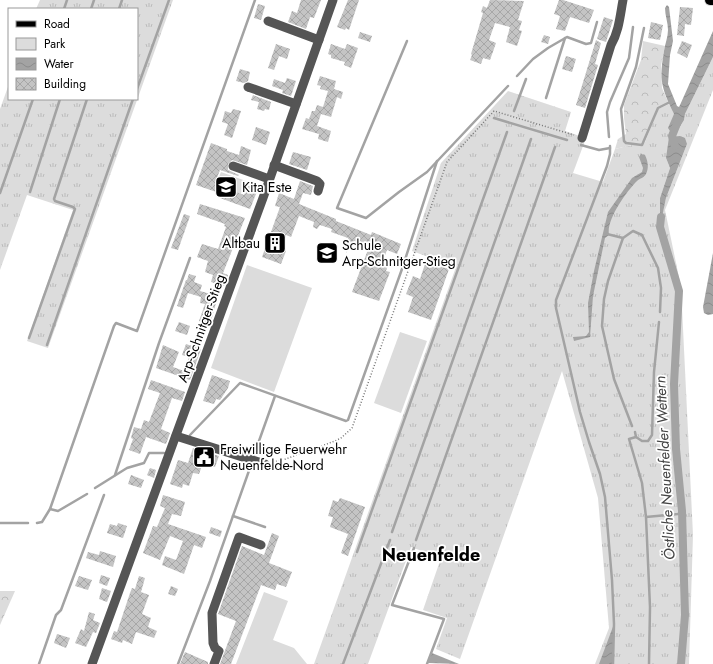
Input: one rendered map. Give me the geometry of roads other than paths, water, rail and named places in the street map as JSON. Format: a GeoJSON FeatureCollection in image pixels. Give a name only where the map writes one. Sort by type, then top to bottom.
{"type":"FeatureCollection","features":[{"type":"Feature","properties":{"kind":"street","name":"Arp-Schnitger-Stieg"},"geometry":{"type":"LineString","coordinates":[[92,664],[333,0]]}},
{"type":"Feature","properties":{"kind":"street"},"geometry":{"type":"LineString","coordinates":[[582,138],[611,45],[620,24],[623,0]]}},
{"type":"Feature","properties":{"kind":"street"},"geometry":{"type":"LineString","coordinates":[[268,21],[319,40]]}},
{"type":"Feature","properties":{"kind":"street"},"geometry":{"type":"LineString","coordinates":[[248,87],[296,104]]}},
{"type":"Feature","properties":{"kind":"street"},"geometry":{"type":"LineString","coordinates":[[274,165],[317,181],[320,184],[318,191]]}},
{"type":"Feature","properties":{"kind":"street"},"geometry":{"type":"LineString","coordinates":[[233,166],[269,179]]}},
{"type":"Feature","properties":{"kind":"street"},"geometry":{"type":"LineString","coordinates":[[176,436],[264,464]]}},
{"type":"Feature","properties":{"kind":"street"},"geometry":{"type":"LineString","coordinates":[[214,664],[219,652],[213,643],[211,620],[212,613],[239,537],[261,545]]}},
{"type":"Feature","properties":{"kind":"water"},"geometry":{"type":"Polygon","coordinates":[[[667,5],[669,7],[673,41],[670,55],[668,84],[677,106],[679,107],[713,31],[713,57],[685,114],[684,120],[677,131],[670,131],[668,128],[674,114],[666,97],[662,83],[662,61],[668,33],[665,13],[665,8],[667,5]]]}},
{"type":"Feature","properties":{"kind":"water"},"geometry":{"type":"Polygon","coordinates":[[[680,136],[685,138],[687,144],[666,198],[660,227],[660,198],[670,168],[666,158],[669,137],[680,136]]]}},
{"type":"Feature","properties":{"kind":"water"},"geometry":{"type":"Polygon","coordinates":[[[641,154],[645,155],[647,160],[647,172],[637,181],[618,206],[611,222],[609,235],[605,238],[593,296],[590,337],[574,341],[573,337],[586,336],[589,332],[588,303],[608,212],[632,178],[642,172],[643,168],[639,157],[641,154]]]}},
{"type":"Feature","properties":{"kind":"water"},"geometry":{"type":"Polygon","coordinates":[[[713,253],[713,314],[708,315],[704,313],[703,307],[713,253]]]}},
{"type":"Feature","properties":{"kind":"water"},"geometry":{"type":"Polygon","coordinates":[[[614,624],[613,664],[599,664],[614,624]]]}},
{"type":"Feature","properties":{"kind":"water"},"geometry":{"type":"Polygon","coordinates":[[[432,653],[459,664],[428,663],[432,653]]]}},
{"type":"Feature","properties":{"kind":"waterway"},"geometry":{"type":"LineString","coordinates":[[64,8],[67,0]]}},
{"type":"Feature","properties":{"kind":"waterway"},"geometry":{"type":"LineString","coordinates":[[91,8],[94,0]]}},
{"type":"Feature","properties":{"kind":"waterway"},"geometry":{"type":"LineString","coordinates":[[119,8],[122,0]]}},
{"type":"Feature","properties":{"kind":"waterway"},"geometry":{"type":"LineString","coordinates":[[138,86],[169,0]]}},
{"type":"Feature","properties":{"kind":"waterway"},"geometry":{"type":"LineString","coordinates":[[37,523],[42,522],[50,509],[114,326],[116,323],[137,331],[255,0]]}},
{"type":"Feature","properties":{"kind":"waterway"},"geometry":{"type":"LineString","coordinates":[[517,76],[533,59],[567,37],[586,44],[591,43],[597,22]]}},
{"type":"Feature","properties":{"kind":"waterway"},"geometry":{"type":"LineString","coordinates":[[609,137],[607,112],[629,58],[633,27]]}},
{"type":"Feature","properties":{"kind":"waterway"},"geometry":{"type":"LineString","coordinates":[[644,28],[636,67],[621,109],[624,141],[626,143],[642,145],[658,108],[670,102]]}},
{"type":"Feature","properties":{"kind":"waterway"},"geometry":{"type":"LineString","coordinates":[[546,98],[565,38]]}},
{"type":"Feature","properties":{"kind":"waterway"},"geometry":{"type":"LineString","coordinates":[[407,41],[337,208],[366,218],[427,172],[508,86]]}},
{"type":"Feature","properties":{"kind":"waterway"},"geometry":{"type":"LineString","coordinates":[[514,111],[526,79]]}},
{"type":"Feature","properties":{"kind":"waterway"},"geometry":{"type":"LineString","coordinates":[[0,193],[33,100]]}},
{"type":"Feature","properties":{"kind":"waterway"},"geometry":{"type":"LineString","coordinates":[[30,192],[60,100]]}},
{"type":"Feature","properties":{"kind":"waterway"},"geometry":{"type":"LineString","coordinates":[[29,338],[75,209],[55,201],[54,199],[87,100]]}},
{"type":"Feature","properties":{"kind":"waterway"},"geometry":{"type":"LineString","coordinates":[[47,345],[133,100]]}},
{"type":"Feature","properties":{"kind":"waterway"},"geometry":{"type":"LineString","coordinates":[[494,118],[567,140]]}},
{"type":"Feature","properties":{"kind":"waterway","name":"Östliche Neuenfelder Wettern"},"geometry":{"type":"LineString","coordinates":[[675,146],[672,136],[678,121]]}},
{"type":"Feature","properties":{"kind":"waterway"},"geometry":{"type":"LineString","coordinates":[[357,552],[507,132]]}},
{"type":"Feature","properties":{"kind":"waterway"},"geometry":{"type":"LineString","coordinates":[[392,532],[531,139]]}},
{"type":"Feature","properties":{"kind":"waterway"},"geometry":{"type":"LineString","coordinates":[[581,145],[599,150],[610,148]]}},
{"type":"Feature","properties":{"kind":"waterway"},"geometry":{"type":"LineString","coordinates":[[610,146],[607,166],[556,300],[556,308],[580,412],[600,474],[605,497],[612,580],[614,624],[613,664]]}},
{"type":"Feature","properties":{"kind":"waterway"},"geometry":{"type":"LineString","coordinates":[[416,540],[555,147]]}},
{"type":"Feature","properties":{"kind":"waterway"},"geometry":{"type":"LineString","coordinates":[[190,435],[240,383],[346,421],[348,420],[402,269],[437,161]]}},
{"type":"Feature","properties":{"kind":"waterway","name":"Östliche Neuenfelder Wettern"},"geometry":{"type":"LineString","coordinates":[[661,217],[660,227],[679,291],[674,384],[676,449],[682,511],[685,615],[681,664]]}},
{"type":"Feature","properties":{"kind":"waterway"},"geometry":{"type":"LineString","coordinates":[[632,426],[614,379],[602,326],[604,299],[608,281],[623,238],[633,231],[642,235],[658,268],[661,288],[660,312]]}},
{"type":"Feature","properties":{"kind":"waterway"},"geometry":{"type":"LineString","coordinates":[[607,234],[623,238]]}},
{"type":"Feature","properties":{"kind":"waterway"},"geometry":{"type":"LineString","coordinates":[[115,475],[159,343],[190,258]]}},
{"type":"Feature","properties":{"kind":"waterway"},"geometry":{"type":"LineString","coordinates":[[635,432],[636,437],[642,441],[648,441],[652,435],[654,372],[659,322]]}},
{"type":"Feature","properties":{"kind":"waterway"},"geometry":{"type":"LineString","coordinates":[[254,455],[275,396]]}},
{"type":"Feature","properties":{"kind":"waterway"},"geometry":{"type":"LineString","coordinates":[[636,437],[629,439],[642,483],[646,517],[650,607],[649,664]]}},
{"type":"Feature","properties":{"kind":"waterway"},"geometry":{"type":"LineString","coordinates":[[95,488],[127,468],[144,463],[149,453],[164,453]]}},
{"type":"Feature","properties":{"kind":"waterway"},"geometry":{"type":"LineString","coordinates":[[178,664],[210,581],[251,465]]}},
{"type":"Feature","properties":{"kind":"waterway"},"geometry":{"type":"LineString","coordinates":[[50,509],[58,511],[87,494]]}},
{"type":"Feature","properties":{"kind":"waterway"},"geometry":{"type":"LineString","coordinates":[[39,664],[56,615],[61,610],[104,495]]}},
{"type":"Feature","properties":{"kind":"waterway"},"geometry":{"type":"LineString","coordinates":[[646,517],[678,514],[682,511]]}},
{"type":"Feature","properties":{"kind":"waterway"},"geometry":{"type":"LineString","coordinates":[[233,516],[265,527]]}},
{"type":"Feature","properties":{"kind":"waterway"},"geometry":{"type":"LineString","coordinates":[[0,523],[28,523]]}},
{"type":"Feature","properties":{"kind":"waterway"},"geometry":{"type":"LineString","coordinates":[[343,664],[390,540]]}},
{"type":"Feature","properties":{"kind":"waterway"},"geometry":{"type":"LineString","coordinates":[[414,548],[392,605],[444,619],[427,664]]}},
{"type":"Feature","properties":{"kind":"place","name":"Kita Este"},"geometry":{"type":"Point","coordinates":[226,187]}},
{"type":"Feature","properties":{"kind":"place","name":"Altbau"},"geometry":{"type":"Point","coordinates":[275,243]}},
{"type":"Feature","properties":{"kind":"place","name":"Schule Arp-Schnitger-Stieg"},"geometry":{"type":"Point","coordinates":[327,253]}},
{"type":"Feature","properties":{"kind":"place","name":"Freiwillige Feuerwehr Neuenfelde-Nord"},"geometry":{"type":"Point","coordinates":[204,457]}},
{"type":"Feature","properties":{"kind":"district","name":"Neuenfelde"},"geometry":{"type":"Point","coordinates":[431,555]}}]}
